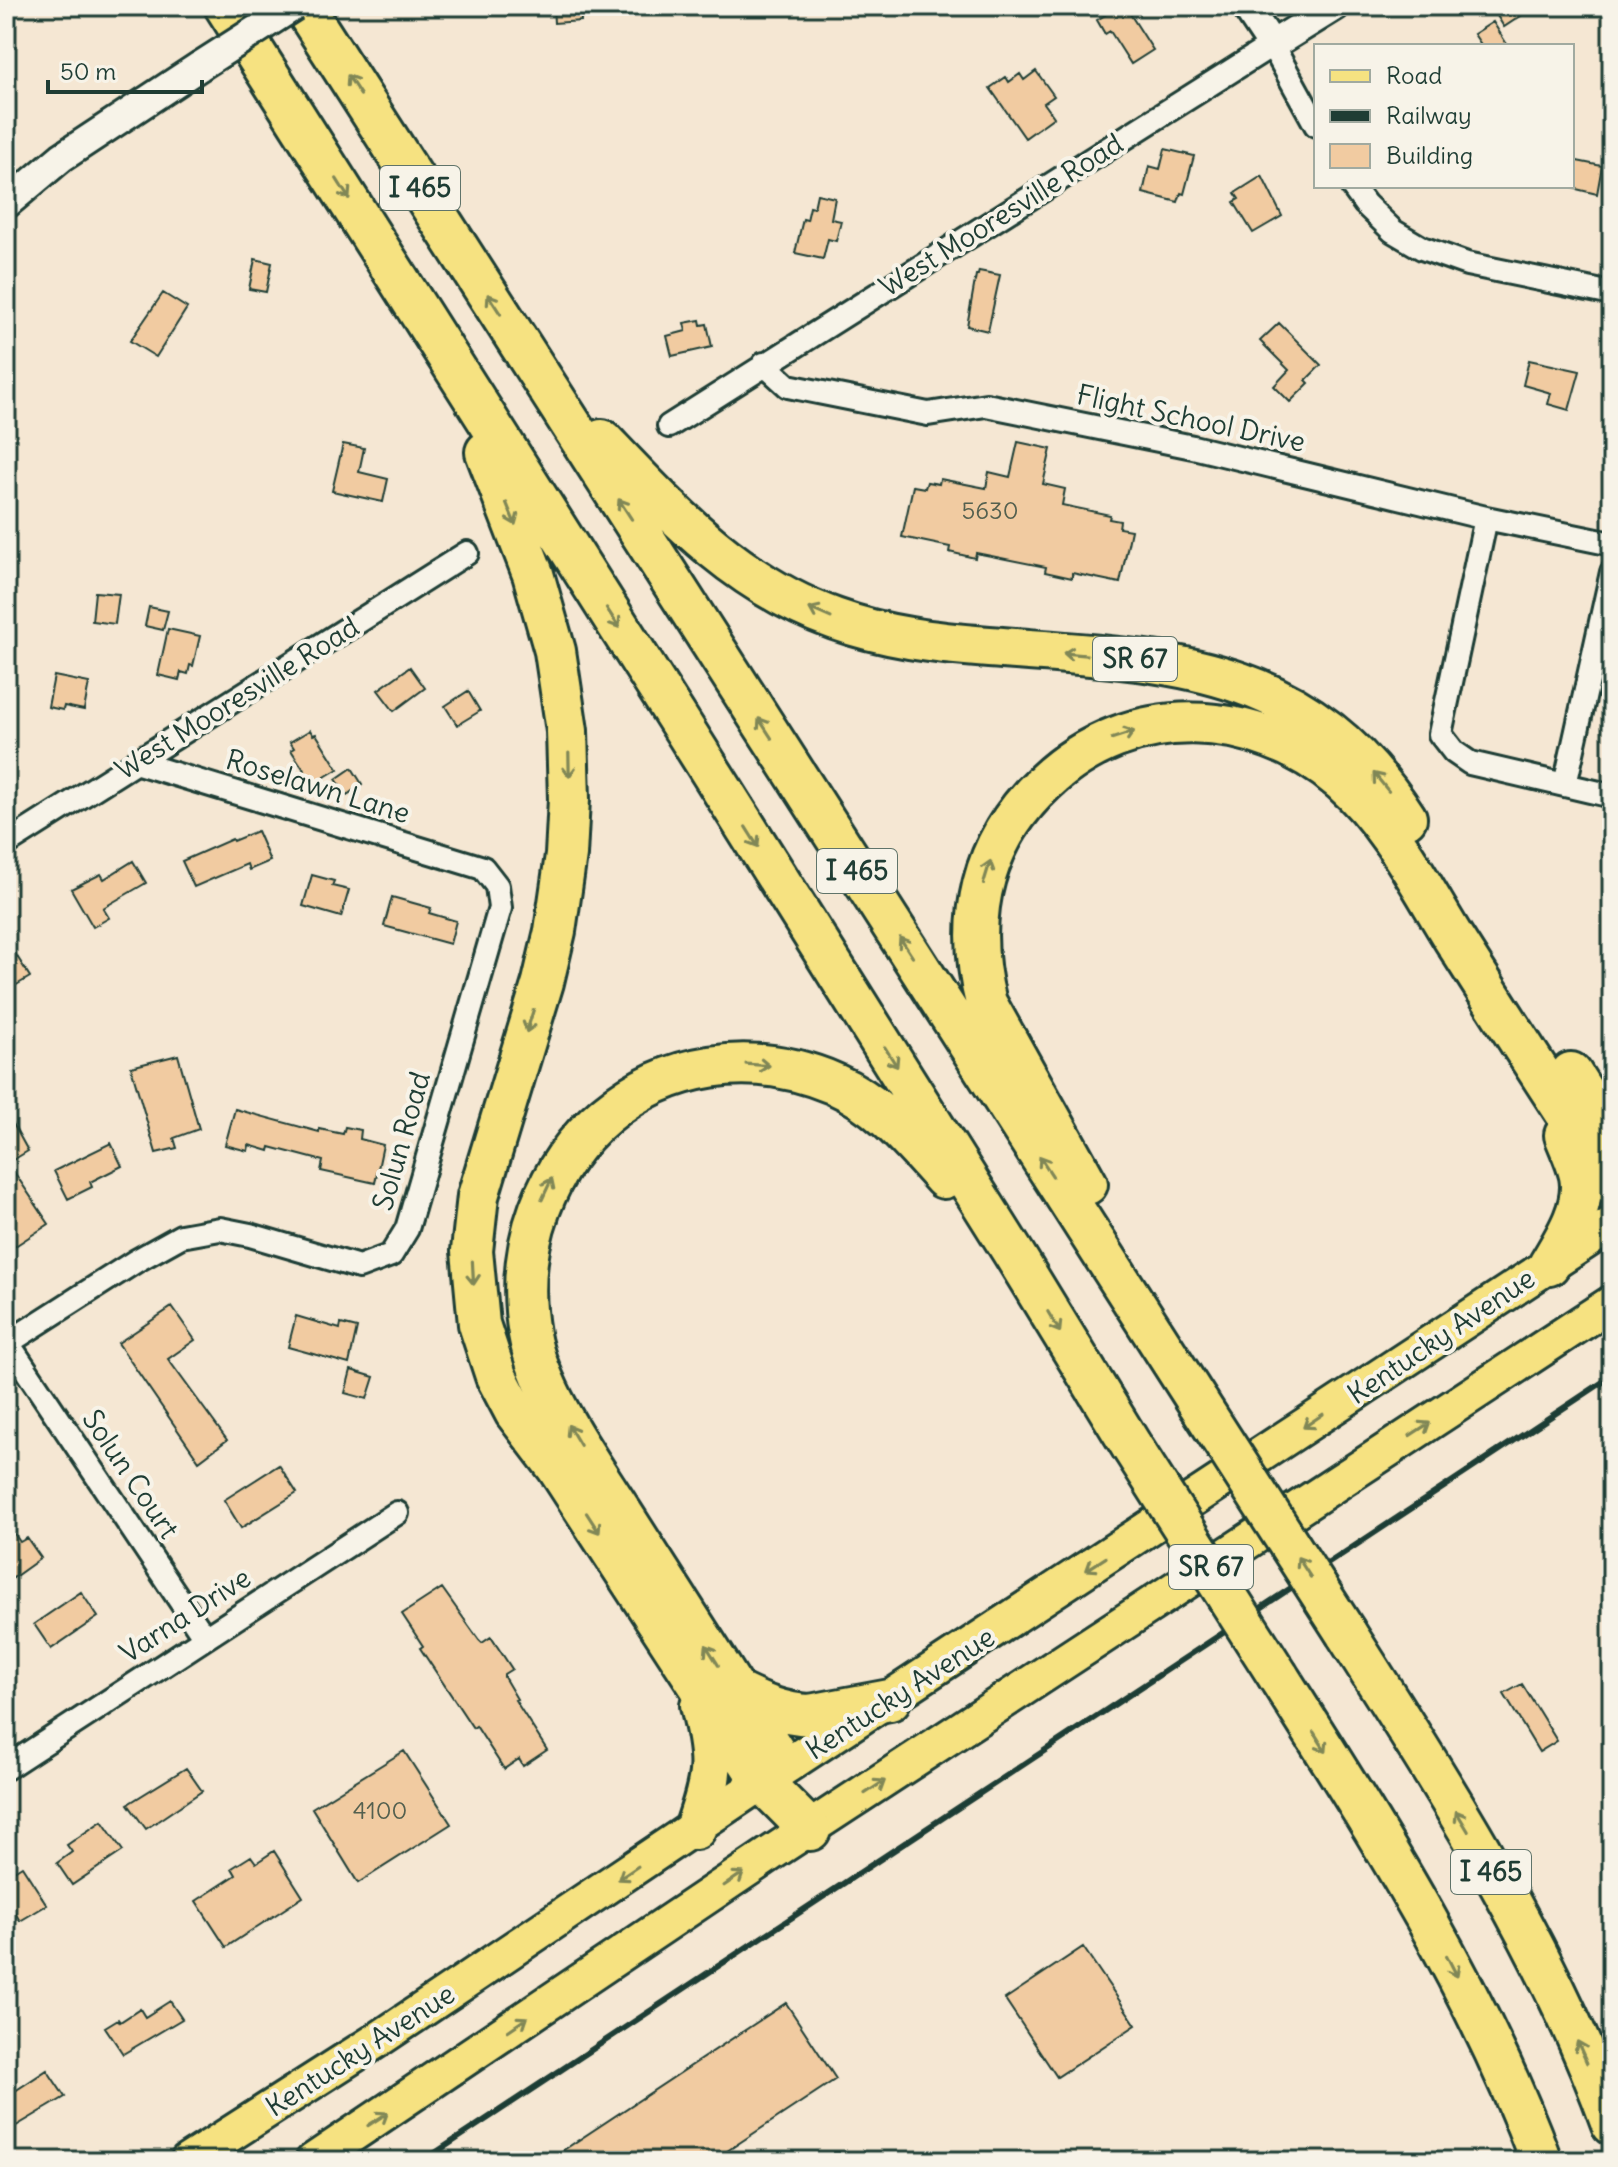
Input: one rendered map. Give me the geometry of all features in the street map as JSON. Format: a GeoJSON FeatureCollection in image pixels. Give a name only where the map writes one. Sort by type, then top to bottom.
{"type":"FeatureCollection","features":[{"type":"Feature","properties":{"kind":"highway","name":"I 465"},"geometry":{"type":"LineString","coordinates":[[225,6],[335,176],[1411,1888],[1488,2036],[1541,2161]]}},
{"type":"Feature","properties":{"kind":"highway","name":"I 465"},"geometry":{"type":"LineString","coordinates":[[303,6],[1346,1633],[1475,1843],[1530,1942],[1568,2019],[1612,2124]]}},
{"type":"Feature","properties":{"kind":"highway"},"geometry":{"type":"LineString","coordinates":[[451,363],[514,522],[542,603],[559,668],[569,756],[566,855],[555,931],[543,982],[478,1196],[472,1260],[479,1324],[503,1394],[557,1467],[697,1686],[773,1775],[810,1830]]}},
{"type":"Feature","properties":{"kind":"highway","name":"SR 67"},"geometry":{"type":"LineString","coordinates":[[536,370],[689,529],[741,571],[801,605],[832,618],[899,638],[1153,661],[1196,668],[1252,686],[1329,729],[1365,762],[1390,793],[1606,1125]]}},
{"type":"Feature","properties":{"kind":"highway"},"geometry":{"type":"LineString","coordinates":[[1189,1389],[1170,1329],[986,1003],[979,974],[975,941],[978,904],[988,865],[1006,828],[1030,795],[1086,750],[1121,734],[1159,725],[1198,723],[1236,728],[1274,739],[1307,755],[1342,781],[1379,823],[1612,1183]]}},
{"type":"Feature","properties":{"kind":"highway"},"geometry":{"type":"LineString","coordinates":[[773,1775],[736,1692],[585,1454],[547,1388],[534,1356],[524,1302],[525,1265],[537,1212],[551,1179],[584,1135],[610,1111],[634,1095],[693,1071],[765,1065],[800,1072],[835,1084],[879,1111],[904,1133],[1014,1254]]}},
{"type":"Feature","properties":{"kind":"highway"},"geometry":{"type":"LineString","coordinates":[[1545,1082],[1577,1165],[1581,1185],[1575,1216],[1549,1265]]}},
{"type":"Feature","properties":{"kind":"highway"},"geometry":{"type":"LineString","coordinates":[[695,1829],[707,1794],[711,1769],[710,1742],[697,1686]]}},
{"type":"Feature","properties":{"kind":"highway"},"geometry":{"type":"LineString","coordinates":[[736,1692],[764,1706],[810,1715],[890,1700]]}},
{"type":"Feature","properties":{"kind":"main road","name":"Kentucky Avenue"},"geometry":{"type":"LineString","coordinates":[[188,2161],[379,2039],[773,1775],[1612,1224]]}},
{"type":"Feature","properties":{"kind":"main road","name":"SR 67"},"geometry":{"type":"LineString","coordinates":[[810,1830],[1612,1303]]}},
{"type":"Feature","properties":{"kind":"main road"},"geometry":{"type":"LineString","coordinates":[[313,2161],[810,1830]]}},
{"type":"Feature","properties":{"kind":"street"},"geometry":{"type":"LineString","coordinates":[[6,204],[62,157],[294,6]]}},
{"type":"Feature","properties":{"kind":"street"},"geometry":{"type":"LineString","coordinates":[[1246,6],[1272,45],[1314,121]]}},
{"type":"Feature","properties":{"kind":"street","name":"West Mooresville Road"},"geometry":{"type":"LineString","coordinates":[[669,426],[1335,6]]}},
{"type":"Feature","properties":{"kind":"street"},"geometry":{"type":"LineString","coordinates":[[1353,188],[1393,231],[1422,248],[1467,264],[1612,294]]}},
{"type":"Feature","properties":{"kind":"street","name":"Flight School Drive"},"geometry":{"type":"LineString","coordinates":[[764,364],[788,386],[928,414],[986,405],[1193,447],[1486,518],[1612,544]]}},
{"type":"Feature","properties":{"kind":"street"},"geometry":{"type":"LineString","coordinates":[[1486,518],[1440,734],[1454,752],[1470,763],[1612,796]]}},
{"type":"Feature","properties":{"kind":"street","name":"West Mooresville Road"},"geometry":{"type":"LineString","coordinates":[[6,844],[467,553]]}},
{"type":"Feature","properties":{"kind":"street"},"geometry":{"type":"LineString","coordinates":[[1565,785],[1612,572]]}},
{"type":"Feature","properties":{"kind":"street","name":"Roselawn Lane"},"geometry":{"type":"LineString","coordinates":[[135,762],[483,868]]}},
{"type":"Feature","properties":{"kind":"street","name":"Solun Road"},"geometry":{"type":"LineString","coordinates":[[7,1344],[136,1261],[181,1236],[220,1229],[359,1267],[391,1255],[407,1229],[500,908],[497,886],[483,868]]}},
{"type":"Feature","properties":{"kind":"street","name":"Solun Court"},"geometry":{"type":"LineString","coordinates":[[7,1344],[205,1638]]}},
{"type":"Feature","properties":{"kind":"street","name":"Varna Drive"},"geometry":{"type":"LineString","coordinates":[[6,1768],[397,1513]]}},
{"type":"Feature","properties":{"kind":"building"},"geometry":{"type":"Polygon","coordinates":[[[553,6],[580,6],[581,21],[554,23],[553,6]]]}},
{"type":"Feature","properties":{"kind":"building"},"geometry":{"type":"Polygon","coordinates":[[[1125,6],[1153,50],[1131,64],[1110,31],[1105,34],[1097,20],[1125,6]]]}},
{"type":"Feature","properties":{"kind":"building"},"geometry":{"type":"Polygon","coordinates":[[[1491,6],[1536,6],[1504,27],[1491,6]]]}},
{"type":"Feature","properties":{"kind":"building"},"geometry":{"type":"Polygon","coordinates":[[[1493,22],[1507,44],[1481,44],[1474,34],[1493,22]]]}},
{"type":"Feature","properties":{"kind":"building"},"geometry":{"type":"Polygon","coordinates":[[[1036,71],[1054,96],[1044,103],[1054,117],[1025,138],[990,88],[1006,77],[1009,82],[1020,74],[1024,80],[1036,71]]]}},
{"type":"Feature","properties":{"kind":"building"},"geometry":{"type":"Polygon","coordinates":[[[1165,149],[1194,156],[1184,194],[1181,193],[1178,202],[1143,193],[1149,166],[1160,169],[1165,149]]]}},
{"type":"Feature","properties":{"kind":"building"},"geometry":{"type":"Polygon","coordinates":[[[1574,160],[1602,166],[1597,194],[1572,188],[1574,160]]]}},
{"type":"Feature","properties":{"kind":"building"},"geometry":{"type":"Polygon","coordinates":[[[1262,176],[1282,216],[1253,233],[1234,202],[1239,199],[1235,193],[1262,176]]]}},
{"type":"Feature","properties":{"kind":"building"},"geometry":{"type":"Polygon","coordinates":[[[817,194],[835,198],[831,219],[841,221],[836,241],[828,239],[823,259],[795,253],[803,219],[807,220],[810,207],[814,208],[817,194]]]}},
{"type":"Feature","properties":{"kind":"building"},"geometry":{"type":"Polygon","coordinates":[[[255,259],[272,263],[266,292],[249,289],[255,259]]]}},
{"type":"Feature","properties":{"kind":"building"},"geometry":{"type":"Polygon","coordinates":[[[979,271],[1000,275],[988,331],[967,326],[979,271]]]}},
{"type":"Feature","properties":{"kind":"building"},"geometry":{"type":"Polygon","coordinates":[[[163,293],[187,308],[156,357],[130,341],[163,293]]]}},
{"type":"Feature","properties":{"kind":"building"},"geometry":{"type":"Polygon","coordinates":[[[700,320],[701,325],[707,324],[712,347],[672,356],[667,336],[686,331],[684,323],[700,320]]]}},
{"type":"Feature","properties":{"kind":"building"},"geometry":{"type":"Polygon","coordinates":[[[1279,323],[1321,365],[1290,402],[1274,386],[1289,370],[1260,341],[1279,323]]]}},
{"type":"Feature","properties":{"kind":"building"},"geometry":{"type":"Polygon","coordinates":[[[1529,360],[1580,371],[1569,410],[1548,404],[1551,393],[1523,385],[1529,360]]]}},
{"type":"Feature","properties":{"kind":"building"},"geometry":{"type":"Polygon","coordinates":[[[1018,442],[1051,449],[1043,484],[1065,489],[1062,505],[1110,515],[1109,519],[1120,521],[1119,528],[1131,530],[1120,583],[1072,573],[1072,578],[1045,572],[1046,567],[976,553],[975,558],[949,552],[950,547],[902,537],[913,486],[925,488],[927,482],[939,484],[940,479],[986,488],[989,472],[1010,477],[1018,442]]]}},
{"type":"Feature","properties":{"kind":"building"},"geometry":{"type":"Polygon","coordinates":[[[343,444],[364,448],[359,472],[388,479],[383,502],[332,491],[343,444]]]}},
{"type":"Feature","properties":{"kind":"building"},"geometry":{"type":"Polygon","coordinates":[[[95,592],[119,594],[115,624],[92,621],[95,592]]]}},
{"type":"Feature","properties":{"kind":"building"},"geometry":{"type":"Polygon","coordinates":[[[149,607],[168,611],[163,630],[145,626],[149,607]]]}},
{"type":"Feature","properties":{"kind":"building"},"geometry":{"type":"Polygon","coordinates":[[[168,629],[200,636],[193,666],[190,665],[188,674],[181,672],[179,680],[158,675],[168,629]]]}},
{"type":"Feature","properties":{"kind":"building"},"geometry":{"type":"Polygon","coordinates":[[[410,667],[425,688],[394,711],[378,690],[410,667]]]}},
{"type":"Feature","properties":{"kind":"building"},"geometry":{"type":"Polygon","coordinates":[[[54,676],[89,683],[84,710],[48,707],[54,676]]]}},
{"type":"Feature","properties":{"kind":"building"},"geometry":{"type":"Polygon","coordinates":[[[468,691],[480,711],[457,725],[445,706],[468,691]]]}},
{"type":"Feature","properties":{"kind":"building"},"geometry":{"type":"Polygon","coordinates":[[[310,730],[313,735],[316,734],[338,769],[313,784],[291,750],[294,748],[290,742],[310,730]]]}},
{"type":"Feature","properties":{"kind":"building"},"geometry":{"type":"Polygon","coordinates":[[[352,768],[362,784],[347,795],[336,779],[352,768]]]}},
{"type":"Feature","properties":{"kind":"building"},"geometry":{"type":"Polygon","coordinates":[[[257,831],[270,861],[249,870],[247,864],[194,887],[182,861],[257,831]]]}},
{"type":"Feature","properties":{"kind":"building"},"geometry":{"type":"Polygon","coordinates":[[[133,861],[146,883],[103,908],[109,918],[93,927],[71,889],[101,874],[104,879],[133,861]]]}},
{"type":"Feature","properties":{"kind":"building"},"geometry":{"type":"Polygon","coordinates":[[[312,875],[334,881],[332,886],[349,890],[341,917],[303,906],[312,875]]]}},
{"type":"Feature","properties":{"kind":"building"},"geometry":{"type":"Polygon","coordinates":[[[392,897],[431,908],[429,913],[456,921],[450,944],[384,926],[392,897]]]}},
{"type":"Feature","properties":{"kind":"building"},"geometry":{"type":"Polygon","coordinates":[[[6,939],[30,977],[13,987],[6,976],[6,939]]]}},
{"type":"Feature","properties":{"kind":"building"},"geometry":{"type":"Polygon","coordinates":[[[178,1055],[199,1129],[174,1138],[177,1148],[156,1153],[131,1067],[178,1055]]]}},
{"type":"Feature","properties":{"kind":"building"},"geometry":{"type":"Polygon","coordinates":[[[235,1109],[319,1132],[319,1129],[343,1134],[345,1127],[361,1130],[360,1139],[383,1145],[375,1183],[321,1171],[323,1161],[270,1147],[269,1151],[249,1145],[248,1151],[225,1145],[235,1109]]]}},
{"type":"Feature","properties":{"kind":"building"},"geometry":{"type":"Polygon","coordinates":[[[6,1111],[28,1151],[8,1163],[49,1224],[6,1252],[6,1111]]]}},
{"type":"Feature","properties":{"kind":"building"},"geometry":{"type":"Polygon","coordinates":[[[111,1143],[122,1166],[90,1182],[92,1187],[68,1199],[54,1171],[111,1143]]]}},
{"type":"Feature","properties":{"kind":"building"},"geometry":{"type":"Polygon","coordinates":[[[172,1307],[195,1340],[168,1359],[227,1440],[199,1461],[118,1343],[172,1307]]]}},
{"type":"Feature","properties":{"kind":"building"},"geometry":{"type":"Polygon","coordinates":[[[296,1316],[340,1329],[341,1324],[357,1328],[349,1364],[288,1347],[296,1316]]]}},
{"type":"Feature","properties":{"kind":"building"},"geometry":{"type":"Polygon","coordinates":[[[351,1370],[374,1377],[367,1399],[345,1393],[351,1370]]]}},
{"type":"Feature","properties":{"kind":"building"},"geometry":{"type":"Polygon","coordinates":[[[279,1465],[297,1493],[241,1528],[224,1500],[279,1465]]]}},
{"type":"Feature","properties":{"kind":"building"},"geometry":{"type":"Polygon","coordinates":[[[6,1522],[20,1542],[27,1538],[41,1558],[6,1583],[6,1522]]]}},
{"type":"Feature","properties":{"kind":"building"},"geometry":{"type":"Polygon","coordinates":[[[442,1588],[479,1640],[482,1643],[491,1637],[512,1669],[504,1677],[547,1750],[523,1766],[519,1759],[504,1769],[420,1648],[423,1646],[402,1614],[442,1588]]]}},
{"type":"Feature","properties":{"kind":"building"},"geometry":{"type":"Polygon","coordinates":[[[81,1592],[98,1617],[51,1649],[34,1624],[81,1592]]]}},
{"type":"Feature","properties":{"kind":"building"},"geometry":{"type":"Polygon","coordinates":[[[1522,1684],[1557,1741],[1539,1752],[1504,1694],[1522,1684]]]}},
{"type":"Feature","properties":{"kind":"building"},"geometry":{"type":"Polygon","coordinates":[[[404,1751],[451,1824],[358,1883],[312,1808],[404,1751]]]}},
{"type":"Feature","properties":{"kind":"building"},"geometry":{"type":"Polygon","coordinates":[[[186,1768],[202,1791],[146,1829],[128,1804],[186,1768]]]}},
{"type":"Feature","properties":{"kind":"building"},"geometry":{"type":"Polygon","coordinates":[[[102,1821],[123,1851],[72,1885],[57,1863],[72,1852],[67,1845],[102,1821]]]}},
{"type":"Feature","properties":{"kind":"building"},"geometry":{"type":"Polygon","coordinates":[[[274,1851],[303,1897],[226,1947],[196,1901],[236,1875],[232,1868],[251,1856],[256,1863],[274,1851]]]}},
{"type":"Feature","properties":{"kind":"building"},"geometry":{"type":"Polygon","coordinates":[[[22,1866],[47,1905],[20,1921],[12,1908],[6,1911],[6,1876],[22,1866]]]}},
{"type":"Feature","properties":{"kind":"building"},"geometry":{"type":"Polygon","coordinates":[[[1083,1947],[1136,2025],[1057,2077],[1005,1999],[1083,1947]]]}},
{"type":"Feature","properties":{"kind":"building"},"geometry":{"type":"Polygon","coordinates":[[[170,2001],[182,2019],[123,2054],[105,2027],[118,2019],[120,2022],[140,2009],[145,2017],[170,2001]]]}},
{"type":"Feature","properties":{"kind":"building"},"geometry":{"type":"Polygon","coordinates":[[[786,2003],[836,2079],[712,2161],[547,2161],[786,2003]]]}},
{"type":"Feature","properties":{"kind":"building"},"geometry":{"type":"Polygon","coordinates":[[[47,2070],[65,2097],[6,2132],[6,2097],[47,2070]]]}},
{"type":"Feature","properties":{"kind":"railway"},"geometry":{"type":"LineString","coordinates":[[423,2161],[1612,1376]]}}]}
